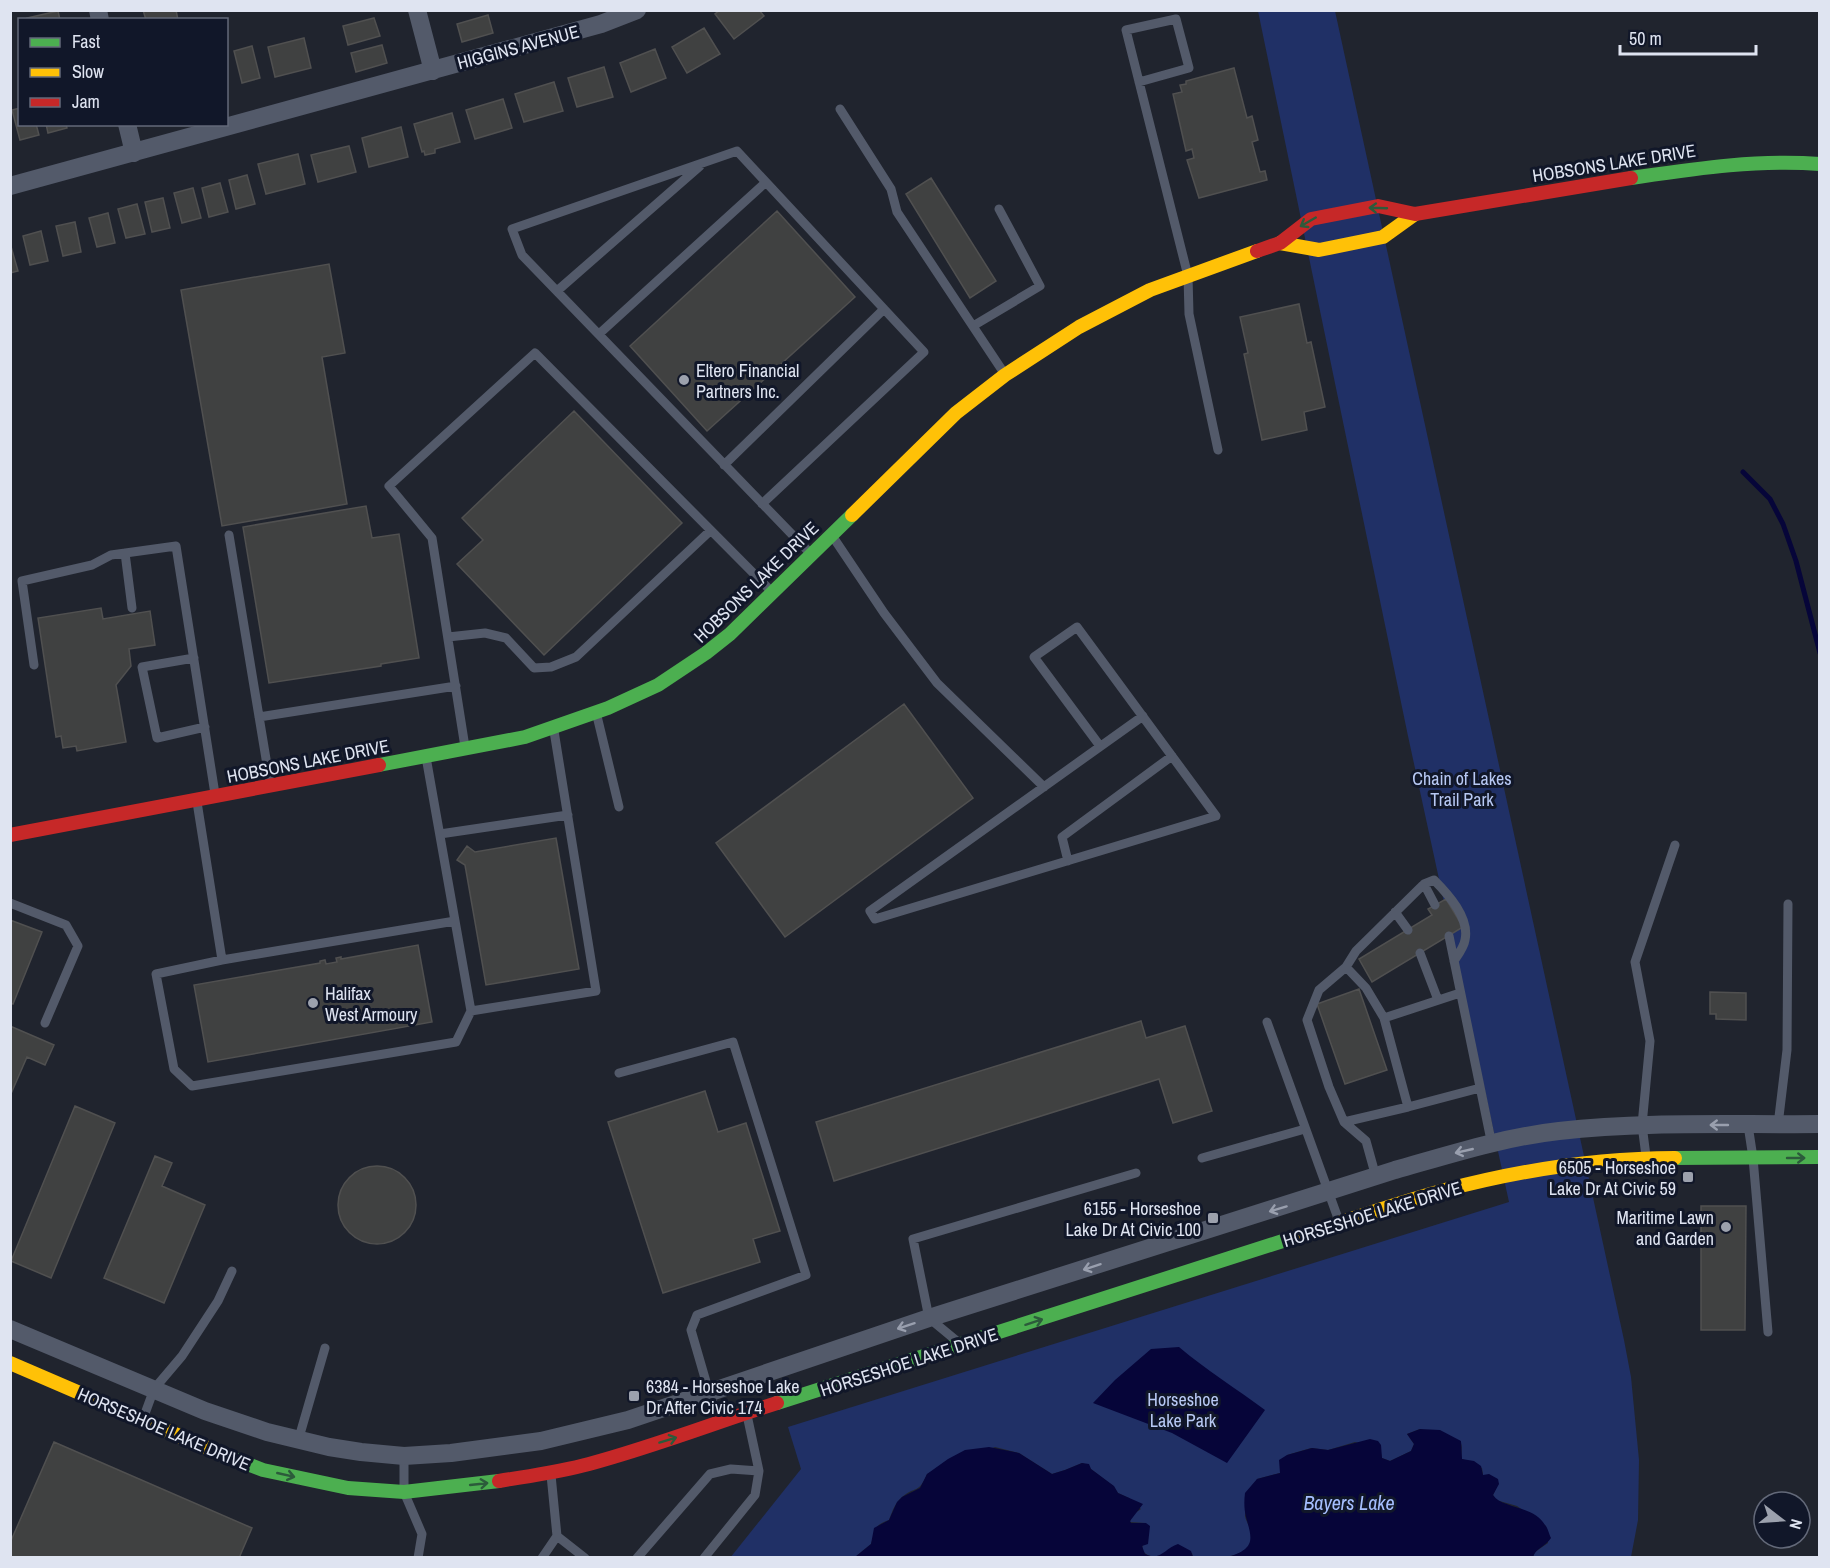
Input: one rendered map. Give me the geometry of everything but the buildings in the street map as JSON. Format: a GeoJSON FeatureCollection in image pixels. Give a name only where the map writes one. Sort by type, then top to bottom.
{"type":"FeatureCollection","features":[{"type":"Feature","properties":{"kind":"street"},"geometry":{"type":"LineString","coordinates":[[417,10],[433,71]]}},
{"type":"Feature","properties":{"kind":"street","name":"HIGGINS AVENUE"},"geometry":{"type":"LineString","coordinates":[[134,153],[601,24],[637,10]]}},
{"type":"Feature","properties":{"kind":"street"},"geometry":{"type":"LineString","coordinates":[[10,186],[134,153],[127,126]]}},
{"type":"Feature","properties":{"kind":"street","name":"HOBSONS LAKE DRIVE"},"geometry":{"type":"LineString","coordinates":[[10,835],[525,737],[623,703],[665,682],[702,658],[730,634],[956,413],[1005,375],[1079,327],[1150,290],[1280,243],[1311,219],[1378,206],[1414,214],[1552,190],[1702,168],[1797,162],[1820,164]]}},
{"type":"Feature","properties":{"kind":"street","name":"HOBSONS LAKE DRIVE"},"geometry":{"type":"LineString","coordinates":[[1280,243],[1319,250],[1383,237],[1414,214]]}},
{"type":"Feature","properties":{"kind":"street","name":"HORSESHOE LAKE DRIVE"},"geometry":{"type":"LineString","coordinates":[[10,1329],[236,1422],[298,1441],[362,1452],[404,1456],[451,1453],[541,1441],[628,1420],[929,1318],[1450,1154],[1558,1131],[1642,1125],[1820,1124]]}},
{"type":"Feature","properties":{"kind":"street","name":"HORSESHOE LAKE DRIVE"},"geometry":{"type":"LineString","coordinates":[[14,1365],[208,1450],[263,1470],[348,1488],[404,1492],[495,1482],[598,1461],[676,1438],[720,1421],[1425,1196],[1512,1174],[1597,1161],[1647,1158],[1820,1157]]}},
{"type":"Feature","properties":{"kind":"street"},"geometry":{"type":"LineString","coordinates":[[14,1365],[30,1337]]}},
{"type":"Feature","properties":{"kind":"lane"},"geometry":{"type":"LineString","coordinates":[[1139,82],[1189,68],[1176,19],[1126,30],[1139,82],[1188,276],[1189,314],[1218,450]]}},
{"type":"Feature","properties":{"kind":"lane"},"geometry":{"type":"LineString","coordinates":[[840,109],[891,189],[897,212],[1005,375]]}},
{"type":"Feature","properties":{"kind":"lane"},"geometry":{"type":"LineString","coordinates":[[762,504],[924,352],[737,151],[512,228],[522,255],[811,555]]}},
{"type":"Feature","properties":{"kind":"lane"},"geometry":{"type":"LineString","coordinates":[[557,291],[704,162]]}},
{"type":"Feature","properties":{"kind":"lane"},"geometry":{"type":"LineString","coordinates":[[599,334],[766,182]]}},
{"type":"Feature","properties":{"kind":"lane"},"geometry":{"type":"LineString","coordinates":[[973,326],[1040,286],[999,209]]}},
{"type":"Feature","properties":{"kind":"lane"},"geometry":{"type":"LineString","coordinates":[[724,465],[884,309]]}},
{"type":"Feature","properties":{"kind":"lane"},"geometry":{"type":"LineString","coordinates":[[466,749],[432,538],[389,486],[535,353],[772,593]]}},
{"type":"Feature","properties":{"kind":"lane"},"geometry":{"type":"LineString","coordinates":[[448,637],[485,633],[506,638],[534,668],[551,667],[576,657],[710,531]]}},
{"type":"Feature","properties":{"kind":"lane"},"geometry":{"type":"LineString","coordinates":[[831,535],[884,613],[937,683],[1044,787]]}},
{"type":"Feature","properties":{"kind":"lane"},"geometry":{"type":"LineString","coordinates":[[230,536],[270,786]]}},
{"type":"Feature","properties":{"kind":"lane"},"geometry":{"type":"LineString","coordinates":[[34,665],[22,581],[92,565],[111,555],[176,546],[216,797]]}},
{"type":"Feature","properties":{"kind":"lane"},"geometry":{"type":"LineString","coordinates":[[124,553],[132,608]]}},
{"type":"Feature","properties":{"kind":"lane"},"geometry":{"type":"LineString","coordinates":[[1100,747],[1034,657],[1077,627],[1143,716],[1216,816],[875,920],[870,911],[1044,787],[1100,747],[1143,716]]}},
{"type":"Feature","properties":{"kind":"lane"},"geometry":{"type":"LineString","coordinates":[[194,658],[142,667],[157,738],[205,727]]}},
{"type":"Feature","properties":{"kind":"lane"},"geometry":{"type":"LineString","coordinates":[[259,717],[456,686]]}},
{"type":"Feature","properties":{"kind":"lane"},"geometry":{"type":"LineString","coordinates":[[596,714],[619,807]]}},
{"type":"Feature","properties":{"kind":"lane"},"geometry":{"type":"LineString","coordinates":[[471,1011],[596,991],[554,728]]}},
{"type":"Feature","properties":{"kind":"lane"},"geometry":{"type":"LineString","coordinates":[[426,756],[471,1011],[456,1042],[192,1086],[174,1069],[156,974],[222,960],[455,921]]}},
{"type":"Feature","properties":{"kind":"lane"},"geometry":{"type":"LineString","coordinates":[[1068,861],[1062,837],[1172,756]]}},
{"type":"Feature","properties":{"kind":"lane"},"geometry":{"type":"LineString","coordinates":[[197,800],[222,960]]}},
{"type":"Feature","properties":{"kind":"lane"},"geometry":{"type":"LineString","coordinates":[[440,834],[568,815]]}},
{"type":"Feature","properties":{"kind":"lane"},"geometry":{"type":"LineString","coordinates":[[1647,1158],[1642,1125],[1650,1041],[1635,962],[1675,845]]}},
{"type":"Feature","properties":{"kind":"lane"},"geometry":{"type":"LineString","coordinates":[[1376,1177],[1366,1141],[1344,1122],[1329,1087],[1307,1020],[1319,990],[1346,967],[1356,951],[1424,884],[1434,880],[1448,894],[1466,927],[1465,942],[1454,961]]}},
{"type":"Feature","properties":{"kind":"lane"},"geometry":{"type":"LineString","coordinates":[[1424,884],[1435,905]]}},
{"type":"Feature","properties":{"kind":"lane"},"geometry":{"type":"LineString","coordinates":[[10,903],[66,925],[78,946],[45,1023]]}},
{"type":"Feature","properties":{"kind":"lane"},"geometry":{"type":"LineString","coordinates":[[1778,1125],[1787,1050],[1788,904]]}},
{"type":"Feature","properties":{"kind":"lane"},"geometry":{"type":"LineString","coordinates":[[1395,912],[1408,930]]}},
{"type":"Feature","properties":{"kind":"lane"},"geometry":{"type":"LineString","coordinates":[[1449,936],[1492,1145]]}},
{"type":"Feature","properties":{"kind":"lane"},"geometry":{"type":"LineString","coordinates":[[1420,953],[1438,1000]]}},
{"type":"Feature","properties":{"kind":"lane"},"geometry":{"type":"LineString","coordinates":[[1346,967],[1366,988],[1384,1018],[1408,1107]]}},
{"type":"Feature","properties":{"kind":"lane"},"geometry":{"type":"LineString","coordinates":[[1384,1018],[1461,993]]}},
{"type":"Feature","properties":{"kind":"lane"},"geometry":{"type":"LineString","coordinates":[[1267,1022],[1340,1224]]}},
{"type":"Feature","properties":{"kind":"lane"},"geometry":{"type":"LineString","coordinates":[[619,1073],[733,1042],[806,1275],[697,1315],[691,1330],[720,1421]]}},
{"type":"Feature","properties":{"kind":"lane"},"geometry":{"type":"LineString","coordinates":[[1344,1122],[1480,1088]]}},
{"type":"Feature","properties":{"kind":"lane"},"geometry":{"type":"LineString","coordinates":[[1749,1125],[1768,1332]]}},
{"type":"Feature","properties":{"kind":"lane"},"geometry":{"type":"LineString","coordinates":[[1202,1158],[1305,1129]]}},
{"type":"Feature","properties":{"kind":"lane"},"geometry":{"type":"LineString","coordinates":[[962,1345],[929,1318],[913,1239],[1136,1173]]}},
{"type":"Feature","properties":{"kind":"lane"},"geometry":{"type":"LineString","coordinates":[[142,1421],[154,1389],[182,1356],[218,1301],[232,1271]]}},
{"type":"Feature","properties":{"kind":"lane"},"geometry":{"type":"LineString","coordinates":[[298,1441],[326,1348]]}},
{"type":"Feature","properties":{"kind":"lane"},"geometry":{"type":"LineString","coordinates":[[704,1557],[755,1495],[759,1471],[746,1413]]}},
{"type":"Feature","properties":{"kind":"lane"},"geometry":{"type":"LineString","coordinates":[[404,1456],[404,1492],[423,1534],[418,1557]]}},
{"type":"Feature","properties":{"kind":"lane"},"geometry":{"type":"LineString","coordinates":[[637,1557],[710,1474],[731,1469],[759,1471]]}},
{"type":"Feature","properties":{"kind":"lane"},"geometry":{"type":"LineString","coordinates":[[542,1557],[557,1536],[551,1472]]}},
{"type":"Feature","properties":{"kind":"lane"},"geometry":{"type":"LineString","coordinates":[[557,1536],[585,1557]]}},
{"type":"Feature","properties":{"kind":"green space"},"geometry":{"type":"Polygon","coordinates":[[[1258,11],[1335,11],[1624,1340],[1631,1377],[1639,1460],[1638,1520],[1631,1557],[1533,1557],[1535,1552],[1548,1543],[1546,1526],[1517,1506],[1496,1500],[1493,1495],[1498,1484],[1483,1475],[1482,1468],[1462,1459],[1461,1443],[1420,1429],[1407,1434],[1414,1444],[1411,1451],[1390,1461],[1382,1458],[1380,1449],[1355,1442],[1328,1450],[1311,1448],[1287,1455],[1280,1473],[1257,1479],[1245,1512],[1252,1534],[1250,1543],[1239,1554],[1230,1556],[1193,1557],[1192,1553],[1170,1550],[1159,1556],[1148,1555],[1142,1550],[1146,1523],[1130,1522],[1132,1515],[1141,1509],[1129,1498],[1118,1493],[1088,1465],[1082,1463],[1052,1474],[1019,1453],[995,1447],[927,1474],[919,1487],[900,1499],[889,1520],[880,1524],[876,1529],[871,1544],[855,1557],[730,1558],[801,1469],[788,1427],[1509,1202],[1408,736],[1258,11]]]}},
{"type":"Feature","properties":{"kind":"water"},"geometry":{"type":"Polygon","coordinates":[[[1179,1347],[1265,1410],[1227,1463],[1172,1433],[1093,1403],[1115,1380],[1151,1349],[1179,1347]]]}},
{"type":"Feature","properties":{"kind":"water","name":"Bayers Lake"},"geometry":{"type":"Polygon","coordinates":[[[1420,1429],[1440,1430],[1461,1441],[1462,1459],[1474,1461],[1481,1466],[1483,1475],[1489,1474],[1498,1479],[1499,1484],[1493,1495],[1497,1499],[1526,1510],[1540,1519],[1551,1538],[1533,1557],[1229,1557],[1244,1550],[1250,1542],[1245,1493],[1257,1479],[1280,1473],[1279,1460],[1287,1455],[1312,1448],[1328,1450],[1370,1439],[1378,1441],[1381,1445],[1382,1458],[1390,1461],[1411,1451],[1414,1444],[1407,1434],[1420,1429]]]}},
{"type":"Feature","properties":{"kind":"water"},"geometry":{"type":"Polygon","coordinates":[[[989,1447],[1019,1453],[1052,1474],[1082,1463],[1089,1464],[1091,1469],[1114,1486],[1118,1493],[1143,1504],[1130,1521],[1131,1523],[1146,1523],[1150,1526],[1148,1544],[1142,1546],[1145,1554],[1159,1555],[1178,1544],[1191,1551],[1193,1557],[855,1557],[871,1544],[874,1528],[889,1520],[897,1502],[920,1488],[927,1474],[965,1450],[989,1447]]]}},
{"type":"Feature","properties":{"kind":"waterway"},"geometry":{"type":"LineString","coordinates":[[1743,472],[1770,499],[1783,524],[1796,561],[1820,653]]}},
{"type":"Feature","properties":{"kind":"traffic: fast"},"geometry":{"type":"LineString","coordinates":[[1631,178],[1749,164],[1820,164]]}},
{"type":"Feature","properties":{"kind":"traffic: fast"},"geometry":{"type":"LineString","coordinates":[[379,765],[525,737],[608,708],[658,685],[730,634],[852,515]]}},
{"type":"Feature","properties":{"kind":"traffic: fast"},"geometry":{"type":"LineString","coordinates":[[1675,1158],[1820,1157]]}},
{"type":"Feature","properties":{"kind":"traffic: fast"},"geometry":{"type":"LineString","coordinates":[[777,1403],[1289,1239]]}},
{"type":"Feature","properties":{"kind":"traffic: fast"},"geometry":{"type":"LineString","coordinates":[[226,1456],[263,1470],[348,1488],[404,1492],[499,1481]]}},
{"type":"Feature","properties":{"kind":"traffic: slow"},"geometry":{"type":"LineString","coordinates":[[1280,243],[1319,250],[1383,237],[1415,214]]}},
{"type":"Feature","properties":{"kind":"traffic: slow"},"geometry":{"type":"LineString","coordinates":[[852,515],[956,413],[1005,375],[1079,327],[1150,290],[1257,251]]}},
{"type":"Feature","properties":{"kind":"traffic: slow"},"geometry":{"type":"LineString","coordinates":[[1289,1239],[1426,1195],[1502,1177],[1559,1166],[1617,1160],[1675,1158]]}},
{"type":"Feature","properties":{"kind":"traffic: slow"},"geometry":{"type":"LineString","coordinates":[[10,1363],[226,1456]]}},
{"type":"Feature","properties":{"kind":"traffic: jam"},"geometry":{"type":"LineString","coordinates":[[1257,251],[1280,243],[1311,219],[1378,206],[1415,214],[1631,178]]}},
{"type":"Feature","properties":{"kind":"traffic: jam"},"geometry":{"type":"LineString","coordinates":[[10,835],[379,765]]}},
{"type":"Feature","properties":{"kind":"traffic: jam"},"geometry":{"type":"LineString","coordinates":[[499,1481],[567,1469],[613,1457],[777,1403]]}},
{"type":"Feature","properties":{"kind":"place","name":"Eltero Financial Partners Inc."},"geometry":{"type":"Point","coordinates":[684,380]}},
{"type":"Feature","properties":{"kind":"place","name":"Halifax West Armoury"},"geometry":{"type":"Point","coordinates":[313,1003]}},
{"type":"Feature","properties":{"kind":"place","name":"6505 - Horseshoe Lake Dr At Civic 59"},"geometry":{"type":"Point","coordinates":[1688,1177]}},
{"type":"Feature","properties":{"kind":"place","name":"6155 - Horseshoe Lake Dr At Civic 100"},"geometry":{"type":"Point","coordinates":[1213,1218]}},
{"type":"Feature","properties":{"kind":"place","name":"Maritime Lawn and Garden"},"geometry":{"type":"Point","coordinates":[1726,1227]}},
{"type":"Feature","properties":{"kind":"place","name":"6384 - Horseshoe Lake Dr After Civic 174"},"geometry":{"type":"Point","coordinates":[634,1396]}},
{"type":"Feature","properties":{"kind":"park label","name":"Chain of Lakes Trail Park"},"geometry":{"type":"Point","coordinates":[1462,788]}},
{"type":"Feature","properties":{"kind":"park label","name":"Horseshoe Lake Park"},"geometry":{"type":"Point","coordinates":[1183,1409]}}]}
